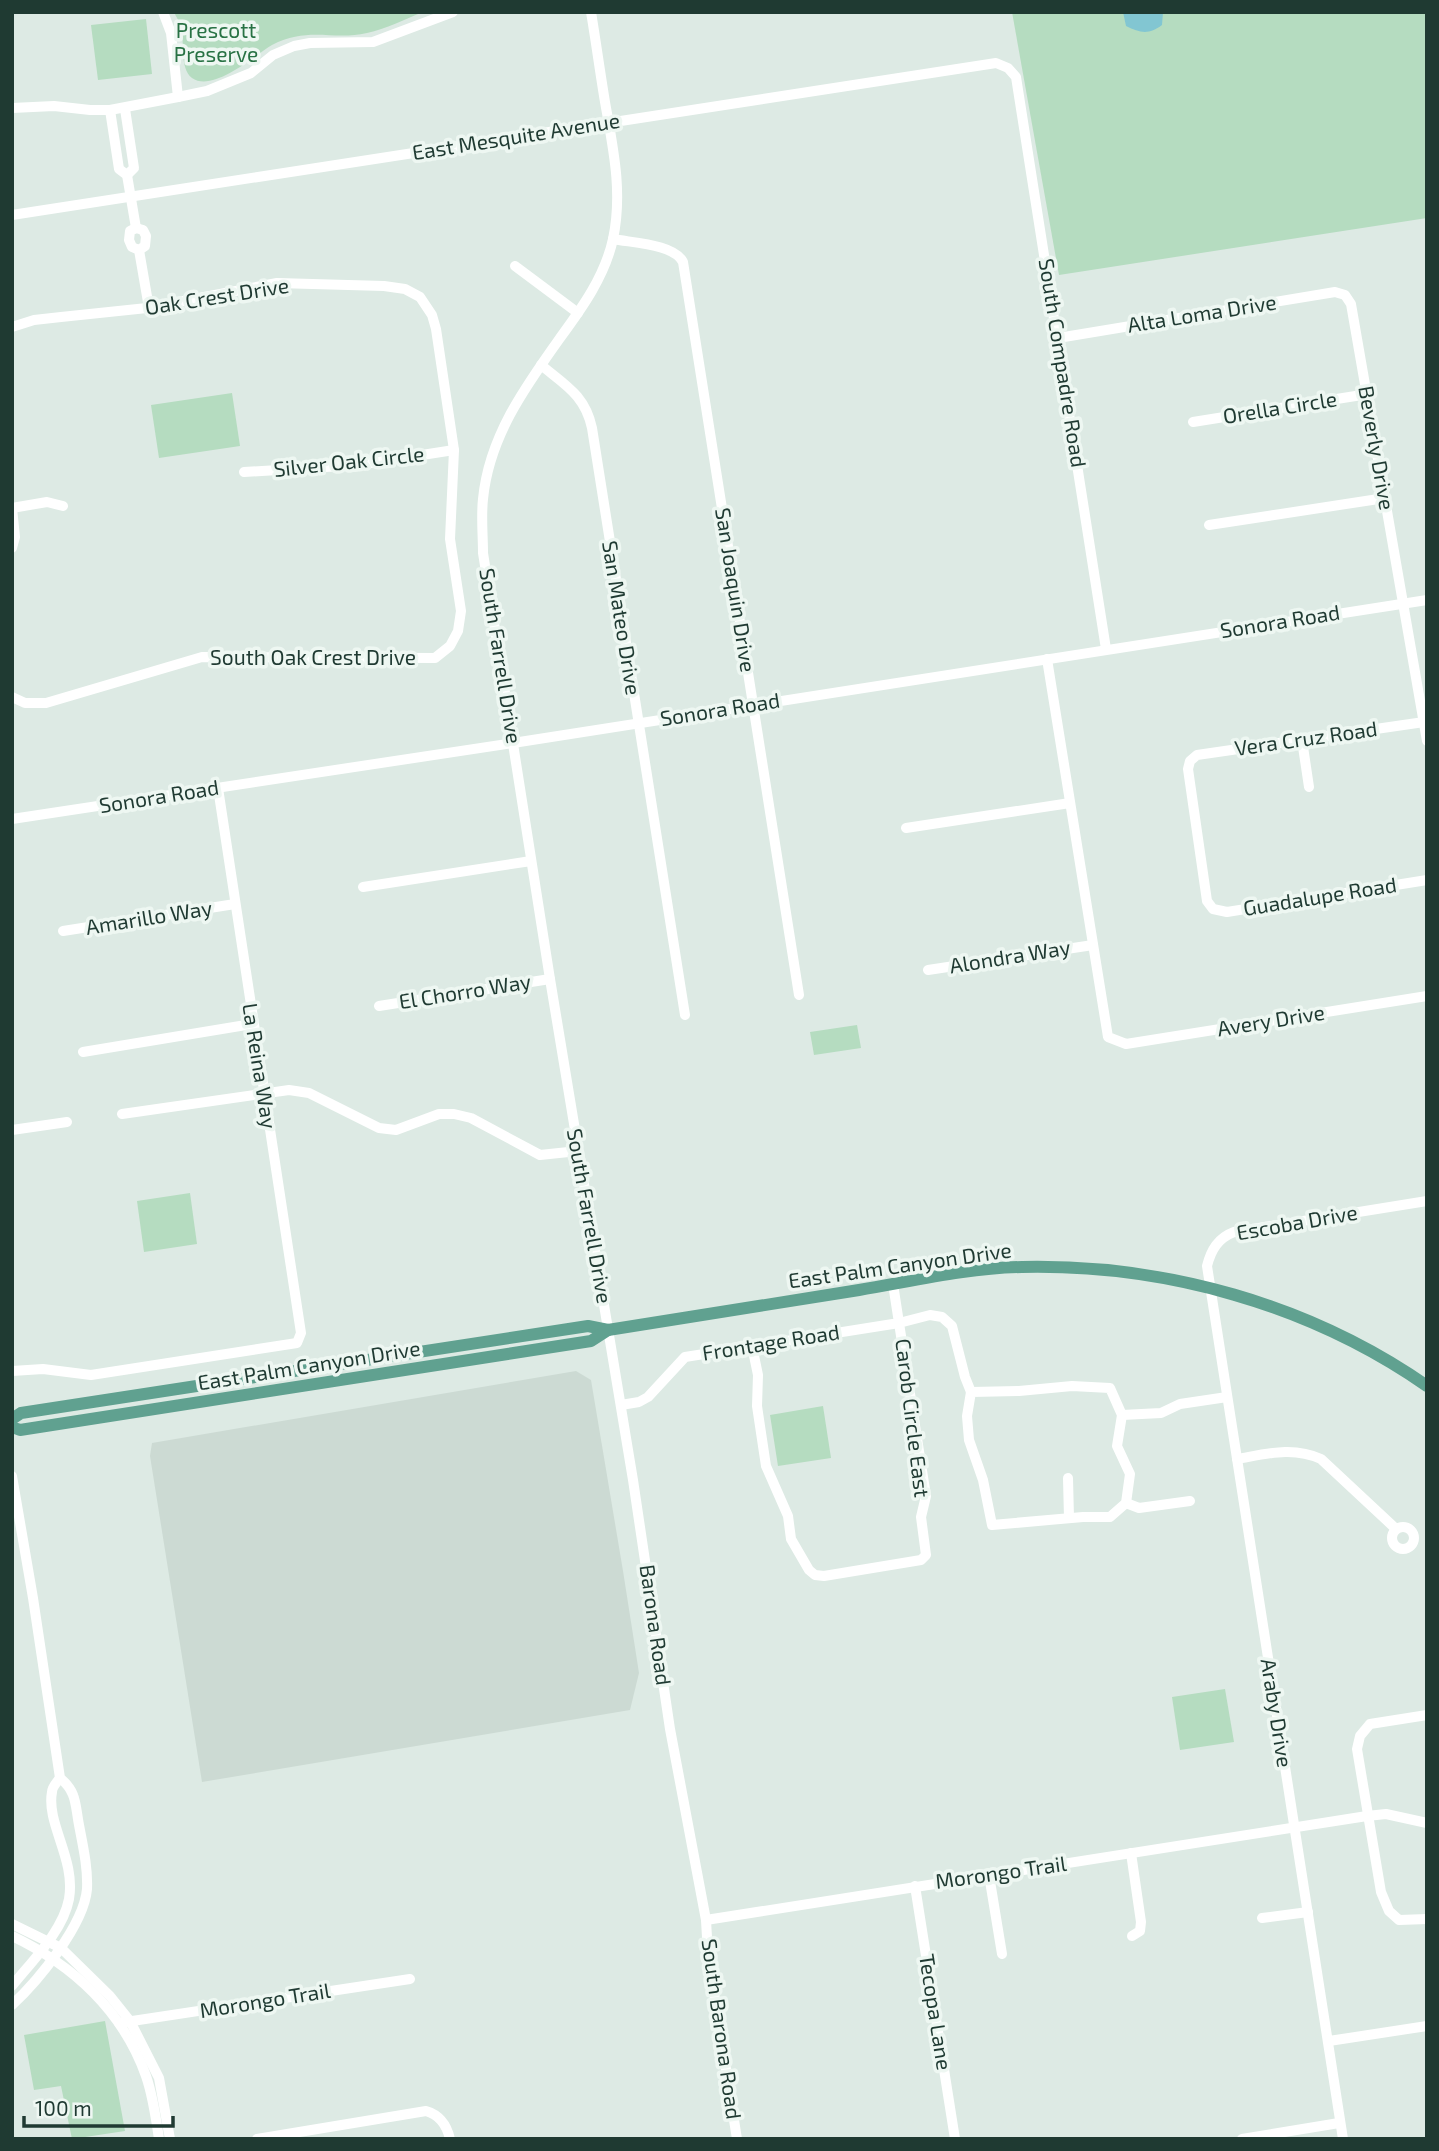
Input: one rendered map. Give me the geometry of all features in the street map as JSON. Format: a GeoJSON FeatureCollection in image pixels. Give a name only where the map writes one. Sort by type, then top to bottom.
{"type":"FeatureCollection","features":[{"type":"Feature","properties":{"kind":"main road","name":"East Palm Canyon Drive"},"geometry":{"type":"LineString","coordinates":[[12,1419],[21,1413],[588,1326],[608,1330],[893,1284],[1020,1267],[1104,1270],[1209,1288],[1273,1308],[1346,1336],[1427,1386]]}},
{"type":"Feature","properties":{"kind":"main road","name":"East Palm Canyon Drive"},"geometry":{"type":"LineString","coordinates":[[12,1427],[20,1430],[591,1341],[608,1330]]}},
{"type":"Feature","properties":{"kind":"street"},"geometry":{"type":"LineString","coordinates":[[163,12],[172,33],[178,97]]}},
{"type":"Feature","properties":{"kind":"street"},"geometry":{"type":"LineString","coordinates":[[12,108],[54,106],[110,110],[207,91],[251,73],[273,55],[294,46],[310,43],[373,42],[453,12]]}},
{"type":"Feature","properties":{"kind":"street","name":"South Farrell Drive"},"geometry":{"type":"LineString","coordinates":[[591,12],[618,194],[613,239],[603,267],[578,313],[513,408],[496,442],[482,502],[484,553],[531,861],[608,1330]]}},
{"type":"Feature","properties":{"kind":"street","name":"East Mesquite Avenue"},"geometry":{"type":"LineString","coordinates":[[12,215],[996,63],[1008,68],[1016,77]]}},
{"type":"Feature","properties":{"kind":"street","name":"South Compadre Road"},"geometry":{"type":"LineString","coordinates":[[1016,77],[1106,649]]}},
{"type":"Feature","properties":{"kind":"street"},"geometry":{"type":"LineString","coordinates":[[125,108],[134,168],[127,175]]}},
{"type":"Feature","properties":{"kind":"street"},"geometry":{"type":"LineString","coordinates":[[110,110],[119,169],[127,175],[136,228],[143,230],[146,236],[145,246],[139,250],[149,308]]}},
{"type":"Feature","properties":{"kind":"street","name":"San Joaquin Drive"},"geometry":{"type":"LineString","coordinates":[[613,239],[671,249],[679,254],[683,261],[799,996]]}},
{"type":"Feature","properties":{"kind":"street"},"geometry":{"type":"LineString","coordinates":[[515,267],[578,313]]}},
{"type":"Feature","properties":{"kind":"street","name":"Oak Crest Drive"},"geometry":{"type":"LineString","coordinates":[[12,327],[34,320],[149,308],[277,283],[405,289],[420,297],[432,315],[454,450]]}},
{"type":"Feature","properties":{"kind":"street","name":"Alta Loma Drive"},"geometry":{"type":"LineString","coordinates":[[1058,338],[1335,292],[1345,295]]}},
{"type":"Feature","properties":{"kind":"street","name":"Beverly Drive"},"geometry":{"type":"LineString","coordinates":[[1345,295],[1351,304],[1368,394],[1427,741]]}},
{"type":"Feature","properties":{"kind":"street","name":"San Mateo Drive"},"geometry":{"type":"LineString","coordinates":[[541,365],[578,396],[589,412],[685,1015]]}},
{"type":"Feature","properties":{"kind":"street","name":"Orella Circle"},"geometry":{"type":"LineString","coordinates":[[1193,422],[1368,394]]}},
{"type":"Feature","properties":{"kind":"street","name":"Silver Oak Circle"},"geometry":{"type":"LineString","coordinates":[[244,472],[358,465],[454,450]]}},
{"type":"Feature","properties":{"kind":"street","name":"South Oak Crest Drive"},"geometry":{"type":"LineString","coordinates":[[12,697],[25,704],[46,703],[202,657],[435,657],[450,646],[458,631],[461,611],[450,539],[454,450]]}},
{"type":"Feature","properties":{"kind":"street"},"geometry":{"type":"LineString","coordinates":[[1209,526],[1385,498]]}},
{"type":"Feature","properties":{"kind":"street"},"geometry":{"type":"LineString","coordinates":[[12,548],[15,537],[12,508],[47,502],[63,506]]}},
{"type":"Feature","properties":{"kind":"street","name":"Sonora Road"},"geometry":{"type":"LineString","coordinates":[[12,819],[1427,600]]}},
{"type":"Feature","properties":{"kind":"street"},"geometry":{"type":"LineString","coordinates":[[1047,659],[1093,945]]}},
{"type":"Feature","properties":{"kind":"street","name":"Vera Cruz Road"},"geometry":{"type":"LineString","coordinates":[[1213,909],[1207,901],[1188,769],[1190,761],[1197,755],[1424,722]]}},
{"type":"Feature","properties":{"kind":"street"},"geometry":{"type":"LineString","coordinates":[[1302,740],[1309,787]]}},
{"type":"Feature","properties":{"kind":"street","name":"La Reina Way"},"geometry":{"type":"LineString","coordinates":[[12,1371],[43,1369],[91,1375],[297,1343],[300,1333],[218,788]]}},
{"type":"Feature","properties":{"kind":"street"},"geometry":{"type":"LineString","coordinates":[[906,828],[1070,803]]}},
{"type":"Feature","properties":{"kind":"street"},"geometry":{"type":"LineString","coordinates":[[363,887],[531,861]]}},
{"type":"Feature","properties":{"kind":"street","name":"Guadalupe Road"},"geometry":{"type":"LineString","coordinates":[[1213,909],[1227,912],[1427,880]]}},
{"type":"Feature","properties":{"kind":"street","name":"Amarillo Way"},"geometry":{"type":"LineString","coordinates":[[63,931],[235,904]]}},
{"type":"Feature","properties":{"kind":"street","name":"Alondra Way"},"geometry":{"type":"LineString","coordinates":[[928,970],[1093,945]]}},
{"type":"Feature","properties":{"kind":"street","name":"Avery Drive"},"geometry":{"type":"LineString","coordinates":[[1093,945],[1108,1037],[1126,1044],[1427,996]]}},
{"type":"Feature","properties":{"kind":"street","name":"El Chorro Way"},"geometry":{"type":"LineString","coordinates":[[379,1006],[550,979]]}},
{"type":"Feature","properties":{"kind":"street"},"geometry":{"type":"LineString","coordinates":[[83,1052],[252,1024]]}},
{"type":"Feature","properties":{"kind":"street"},"geometry":{"type":"LineString","coordinates":[[122,1114],[289,1090],[310,1093],[379,1128],[396,1130],[439,1114],[454,1114],[471,1118],[540,1155],[578,1151]]}},
{"type":"Feature","properties":{"kind":"street"},"geometry":{"type":"LineString","coordinates":[[12,1130],[66,1122]]}},
{"type":"Feature","properties":{"kind":"street","name":"Escoba Drive"},"geometry":{"type":"LineString","coordinates":[[1209,1288],[1208,1263],[1215,1246],[1228,1234],[1427,1201]]}},
{"type":"Feature","properties":{"kind":"street"},"geometry":{"type":"LineString","coordinates":[[893,1284],[900,1324]]}},
{"type":"Feature","properties":{"kind":"street","name":"Araby Drive"},"geometry":{"type":"LineString","coordinates":[[1209,1288],[1343,2139]]}},
{"type":"Feature","properties":{"kind":"street","name":"Frontage Road"},"geometry":{"type":"LineString","coordinates":[[621,1405],[639,1402],[648,1397],[685,1357],[900,1324],[930,1315],[942,1317],[952,1326],[971,1392]]}},
{"type":"Feature","properties":{"kind":"street","name":"Carob Circle East"},"geometry":{"type":"LineString","coordinates":[[752,1346],[759,1382],[757,1406],[766,1466],[788,1516],[791,1539],[809,1570],[815,1575],[824,1576],[921,1560],[926,1555],[921,1517],[926,1496],[900,1324]]}},
{"type":"Feature","properties":{"kind":"street","name":"Barona Road"},"geometry":{"type":"LineString","coordinates":[[608,1330],[670,1729],[706,1920]]}},
{"type":"Feature","properties":{"kind":"street"},"geometry":{"type":"LineString","coordinates":[[1072,1386],[1110,1388],[1122,1415],[1117,1446],[1130,1475],[1126,1503],[1110,1517],[992,1525],[983,1480],[969,1440],[967,1416],[971,1392],[1072,1386]]}},
{"type":"Feature","properties":{"kind":"street"},"geometry":{"type":"LineString","coordinates":[[1122,1415],[1161,1413],[1180,1404],[1227,1396]]}},
{"type":"Feature","properties":{"kind":"street"},"geometry":{"type":"LineString","coordinates":[[1237,1459],[1282,1451],[1309,1454],[1321,1459],[1396,1529]]}},
{"type":"Feature","properties":{"kind":"street"},"geometry":{"type":"LineString","coordinates":[[12,1476],[60,1778],[71,1787],[87,1873],[85,1903],[61,1948],[12,2006]]}},
{"type":"Feature","properties":{"kind":"street"},"geometry":{"type":"LineString","coordinates":[[1068,1478],[1069,1518]]}},
{"type":"Feature","properties":{"kind":"street"},"geometry":{"type":"LineString","coordinates":[[1126,1503],[1139,1508],[1190,1501]]}},
{"type":"Feature","properties":{"kind":"street"},"geometry":{"type":"LineString","coordinates":[[1427,1715],[1370,1724],[1360,1736],[1357,1749],[1381,1892],[1389,1911],[1398,1920],[1427,1919]]}},
{"type":"Feature","properties":{"kind":"street"},"geometry":{"type":"LineString","coordinates":[[12,1986],[48,1941],[69,1896],[70,1873],[52,1811],[51,1790],[60,1778]]}},
{"type":"Feature","properties":{"kind":"street","name":"Morongo Trail"},"geometry":{"type":"LineString","coordinates":[[706,1920],[1367,1816],[1386,1814],[1427,1823]]}},
{"type":"Feature","properties":{"kind":"street"},"geometry":{"type":"LineString","coordinates":[[61,1840],[81,1835]]}},
{"type":"Feature","properties":{"kind":"street"},"geometry":{"type":"LineString","coordinates":[[1131,1853],[1141,1922],[1140,1931],[1132,1937]]}},
{"type":"Feature","properties":{"kind":"street"},"geometry":{"type":"LineString","coordinates":[[989,1875],[1002,1954]]}},
{"type":"Feature","properties":{"kind":"street","name":"Tecopa Lane"},"geometry":{"type":"LineString","coordinates":[[915,1886],[955,2139]]}},
{"type":"Feature","properties":{"kind":"street"},"geometry":{"type":"LineString","coordinates":[[1262,1918],[1308,1912]]}},
{"type":"Feature","properties":{"kind":"street","name":"South Barona Road"},"geometry":{"type":"LineString","coordinates":[[706,1920],[708,1955],[737,2139]]}},
{"type":"Feature","properties":{"kind":"street"},"geometry":{"type":"LineString","coordinates":[[12,1924],[61,1948],[110,1996],[130,2021],[159,2078],[170,2139]]}},
{"type":"Feature","properties":{"kind":"street"},"geometry":{"type":"LineString","coordinates":[[12,1936],[53,1958],[79,1978],[119,2023],[146,2075],[159,2139]]}},
{"type":"Feature","properties":{"kind":"street","name":"Morongo Trail"},"geometry":{"type":"LineString","coordinates":[[119,2023],[410,1979]]}},
{"type":"Feature","properties":{"kind":"street"},"geometry":{"type":"LineString","coordinates":[[1329,2041],[1427,2026]]}},
{"type":"Feature","properties":{"kind":"street"},"geometry":{"type":"LineString","coordinates":[[257,2139],[426,2111],[434,2113],[447,2127],[450,2139]]}},
{"type":"Feature","properties":{"kind":"street"},"geometry":{"type":"LineString","coordinates":[[1242,2139],[1339,2123]]}},
{"type":"Feature","properties":{"kind":"shaded area"},"geometry":{"type":"Polygon","coordinates":[[[576,1371],[591,1380],[623,1571],[639,1673],[630,1710],[202,1782],[150,1456],[152,1443],[576,1371]]]}},
{"type":"Feature","properties":{"kind":"green space","name":"Prescott Preserve"},"geometry":{"type":"Polygon","coordinates":[[[174,12],[423,12],[367,33],[343,36],[309,35],[285,39],[222,77],[201,81],[192,78],[185,68],[181,26],[174,12]]]}},
{"type":"Feature","properties":{"kind":"green space"},"geometry":{"type":"Polygon","coordinates":[[[1012,12],[1427,12],[1427,218],[1059,275],[1012,12]]]}},
{"type":"Feature","properties":{"kind":"green space"},"geometry":{"type":"Polygon","coordinates":[[[146,19],[152,74],[98,80],[91,25],[146,19]]]}},
{"type":"Feature","properties":{"kind":"green space"},"geometry":{"type":"Polygon","coordinates":[[[232,393],[240,446],[159,458],[151,405],[232,393]]]}},
{"type":"Feature","properties":{"kind":"green space"},"geometry":{"type":"Polygon","coordinates":[[[857,1025],[861,1048],[814,1055],[810,1032],[857,1025]]]}},
{"type":"Feature","properties":{"kind":"green space"},"geometry":{"type":"Polygon","coordinates":[[[190,1193],[197,1244],[144,1252],[137,1201],[190,1193]]]}},
{"type":"Feature","properties":{"kind":"green space"},"geometry":{"type":"Polygon","coordinates":[[[823,1406],[831,1458],[778,1466],[770,1415],[823,1406]]]}},
{"type":"Feature","properties":{"kind":"green space"},"geometry":{"type":"Polygon","coordinates":[[[1225,1689],[1234,1742],[1180,1750],[1172,1697],[1225,1689]]]}},
{"type":"Feature","properties":{"kind":"green space"},"geometry":{"type":"Polygon","coordinates":[[[105,2021],[125,2131],[72,2139],[61,2086],[34,2090],[24,2035],[105,2021]]]}},
{"type":"Feature","properties":{"kind":"water"},"geometry":{"type":"Polygon","coordinates":[[[1123,12],[1163,12],[1162,25],[1149,32],[1136,30],[1126,26],[1123,12]]]}}]}
